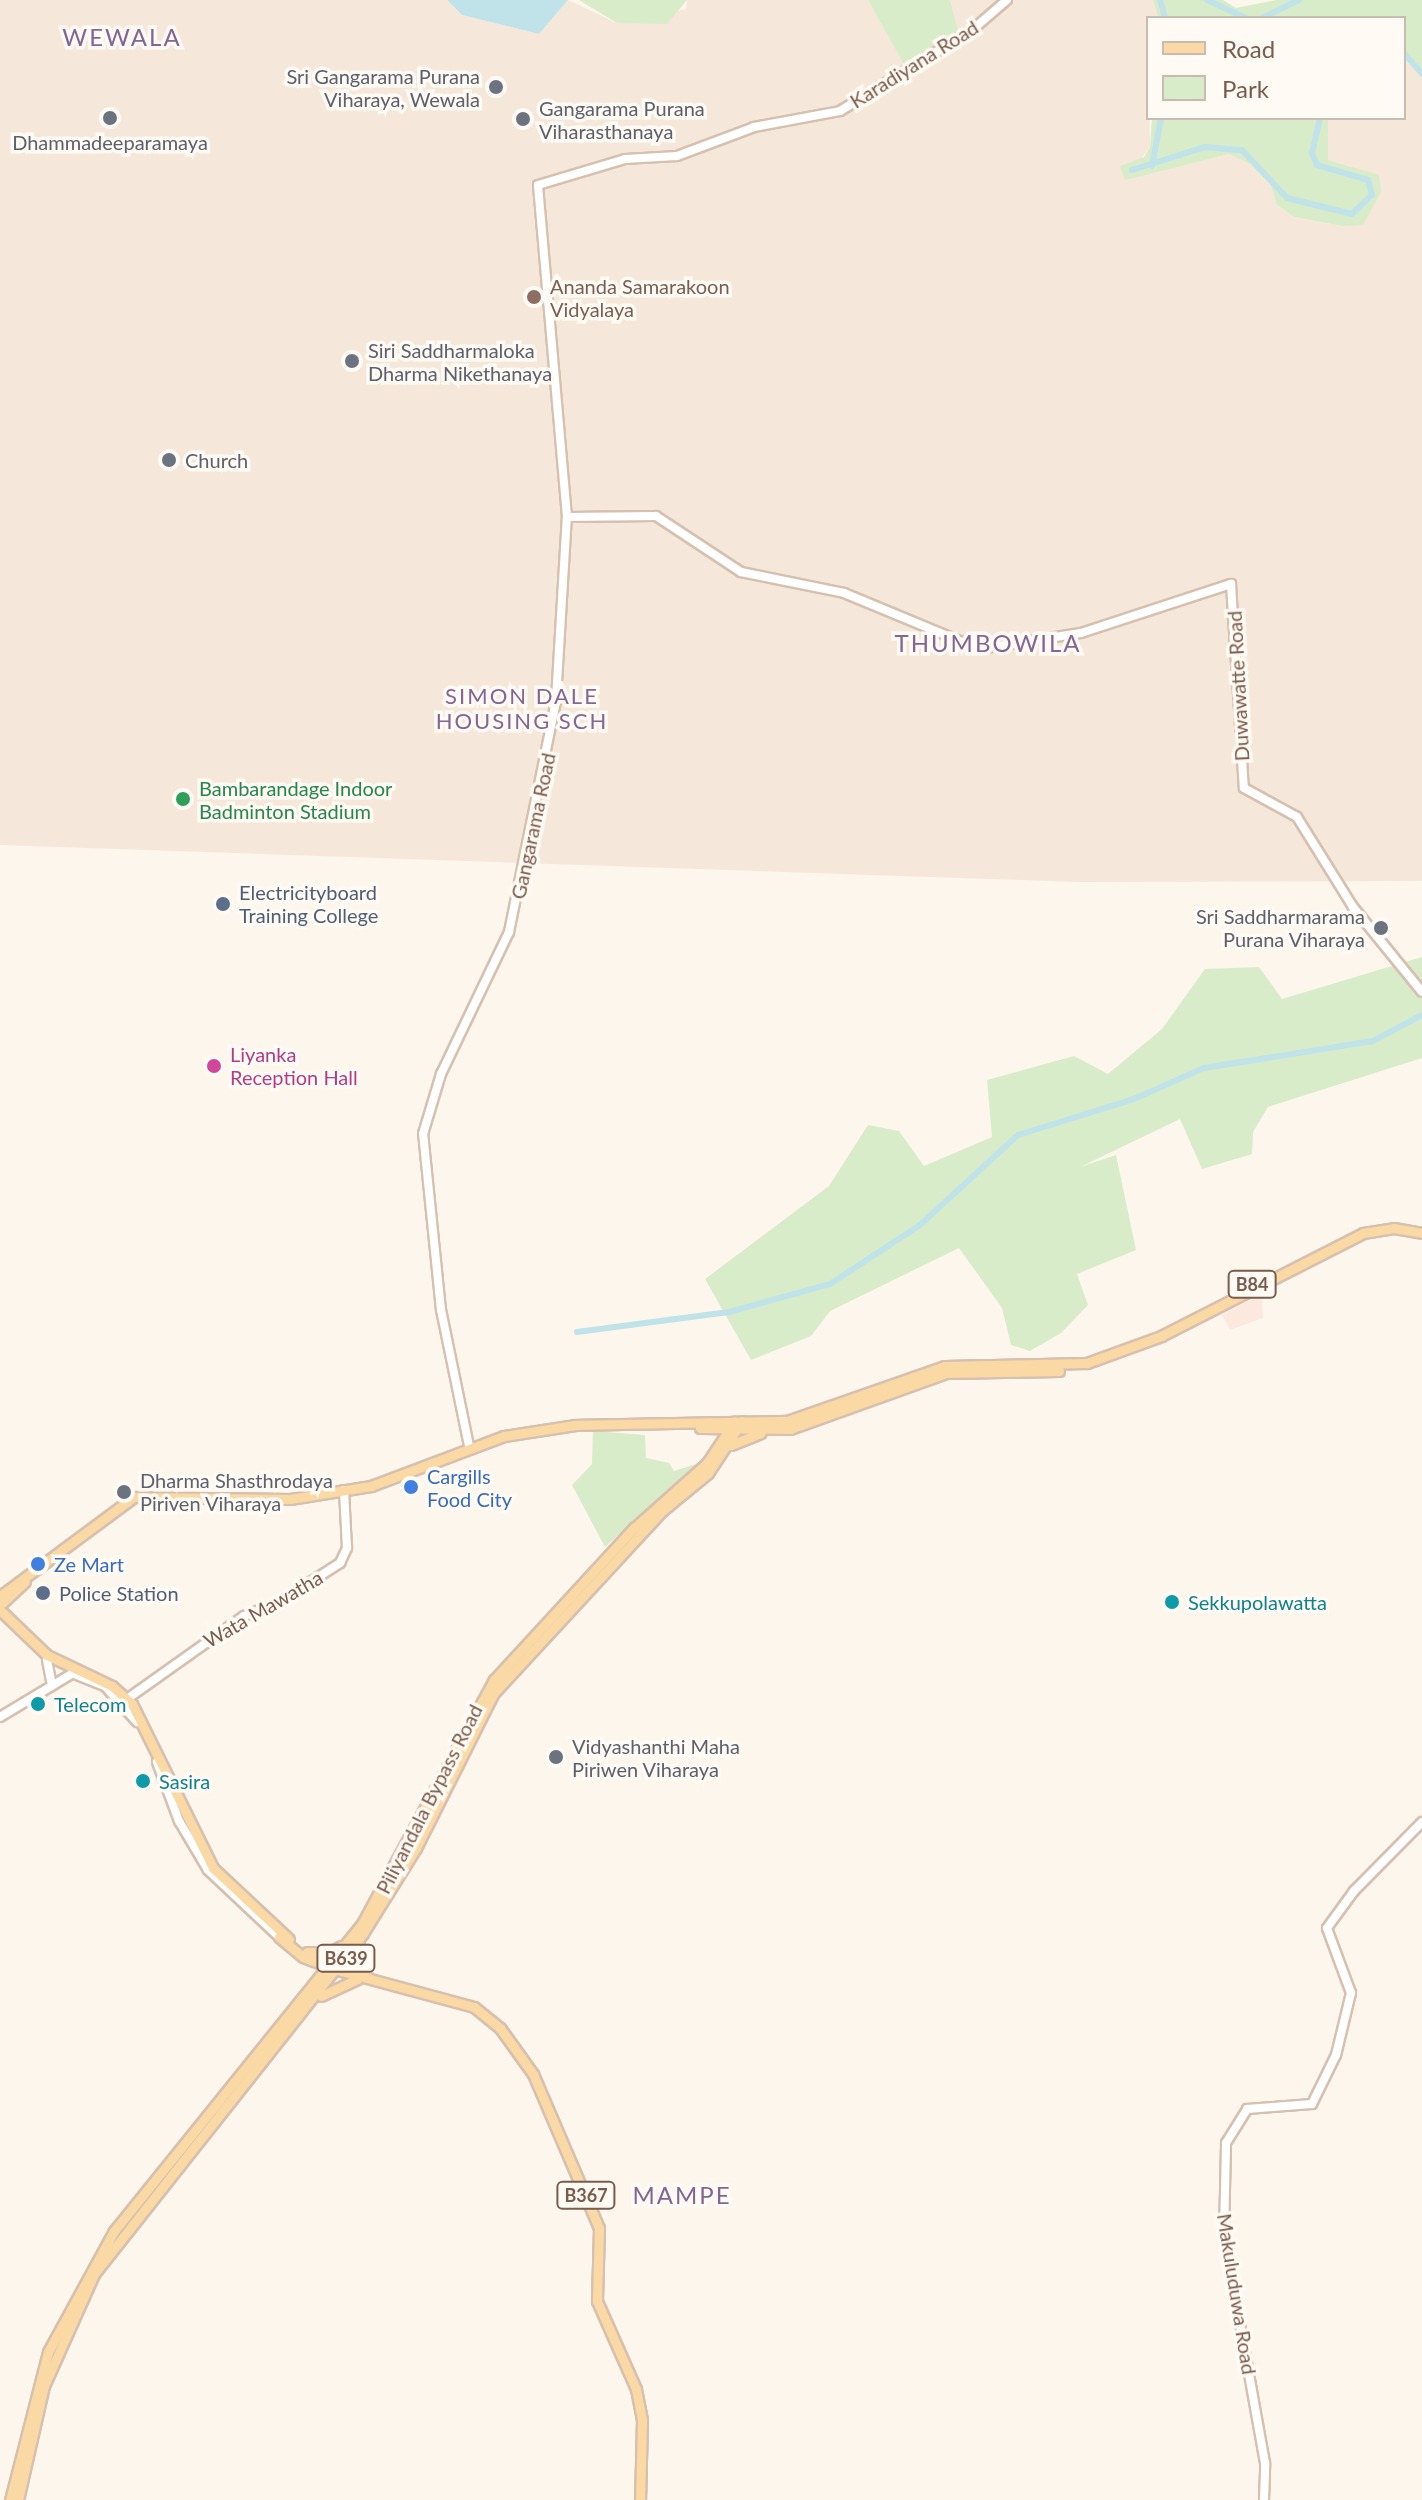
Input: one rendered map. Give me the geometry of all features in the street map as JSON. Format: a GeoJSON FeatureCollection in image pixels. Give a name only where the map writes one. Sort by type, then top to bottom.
{"type":"FeatureCollection","features":[{"type":"Feature","properties":{"kind":"main road","name":"B84"},"geometry":{"type":"LineString","coordinates":[[0,1596],[134,1497],[290,1499],[344,1490],[469,1446],[575,1425],[737,1425],[768,1431],[819,1417],[945,1366],[1099,1360],[1161,1336],[1363,1233],[1394,1228],[1422,1236]]}},
{"type":"Feature","properties":{"kind":"main road","name":"B84"},"geometry":{"type":"LineString","coordinates":[[681,1425],[709,1429],[819,1417]]}},
{"type":"Feature","properties":{"kind":"main road","name":"Piliyandala Bypass Road"},"geometry":{"type":"LineString","coordinates":[[10,2500],[48,2352],[87,2272],[311,1990],[363,1933],[416,1848],[493,1694],[630,1544],[731,1445],[737,1425]]}},
{"type":"Feature","properties":{"kind":"main road","name":"Piliyandala Bypass Road"},"geometry":{"type":"LineString","coordinates":[[18,2500],[44,2386],[94,2274],[130,2221],[308,2005],[335,1966],[409,1845],[465,1725],[494,1680],[634,1528],[718,1451],[737,1425]]}},
{"type":"Feature","properties":{"kind":"main road"},"geometry":{"type":"LineString","coordinates":[[709,1429],[718,1451]]}},
{"type":"Feature","properties":{"kind":"main road"},"geometry":{"type":"LineString","coordinates":[[731,1445],[768,1431]]}},
{"type":"Feature","properties":{"kind":"main road","name":"B84"},"geometry":{"type":"LineString","coordinates":[[0,1608],[32,1573]]}},
{"type":"Feature","properties":{"kind":"main road"},"geometry":{"type":"LineString","coordinates":[[0,1588],[14,1584]]}},
{"type":"Feature","properties":{"kind":"main road","name":"B367"},"geometry":{"type":"LineString","coordinates":[[0,1608],[47,1655],[127,1699],[152,1735],[213,1868],[303,1953]]}},
{"type":"Feature","properties":{"kind":"main road","name":"B367"},"geometry":{"type":"LineString","coordinates":[[0,1620],[47,1660],[76,1671]]}},
{"type":"Feature","properties":{"kind":"main road"},"geometry":{"type":"LineString","coordinates":[[308,2005],[334,1986],[368,1978],[356,1962],[363,1933]]}},
{"type":"Feature","properties":{"kind":"main road","name":"B367"},"geometry":{"type":"LineString","coordinates":[[279,1937],[303,1953],[381,1983],[474,2007],[500,2028],[537,2081],[599,2228],[597,2301],[636,2389],[642,2420],[640,2500]]}},
{"type":"Feature","properties":{"kind":"main road"},"geometry":{"type":"LineString","coordinates":[[303,1953],[329,1953],[348,1941]]}},
{"type":"Feature","properties":{"kind":"main road"},"geometry":{"type":"LineString","coordinates":[[303,1953],[314,1970],[311,1990]]}},
{"type":"Feature","properties":{"kind":"street","name":"Karadiyana Road"},"geometry":{"type":"LineString","coordinates":[[538,185],[625,159],[677,156],[754,127],[840,111],[972,30],[1007,0]]}},
{"type":"Feature","properties":{"kind":"street","name":"Gangarama Road"},"geometry":{"type":"LineString","coordinates":[[469,1446],[441,1310],[423,1134],[441,1074],[492,973],[518,900],[556,700],[567,517],[538,185]]}},
{"type":"Feature","properties":{"kind":"street","name":"Duwawatte Road"},"geometry":{"type":"LineString","coordinates":[[567,517],[656,516],[741,572],[844,593],[979,649],[1081,633],[1231,584],[1244,788],[1297,817],[1353,907],[1422,992]]}},
{"type":"Feature","properties":{"kind":"street","name":"Wata Mawatha"},"geometry":{"type":"LineString","coordinates":[[127,1699],[244,1616],[278,1603],[340,1563],[347,1548],[344,1490]]}},
{"type":"Feature","properties":{"kind":"street"},"geometry":{"type":"LineString","coordinates":[[47,1660],[52,1686]]}},
{"type":"Feature","properties":{"kind":"street"},"geometry":{"type":"LineString","coordinates":[[0,1717],[76,1671]]}},
{"type":"Feature","properties":{"kind":"street","name":"B367"},"geometry":{"type":"LineString","coordinates":[[76,1671],[105,1686],[128,1709],[208,1870],[279,1937]]}},
{"type":"Feature","properties":{"kind":"street","name":"Makuluduwa Road"},"geometry":{"type":"LineString","coordinates":[[1264,2500],[1265,2463],[1224,2234],[1226,2143],[1247,2109],[1312,2104],[1336,2055],[1351,1993],[1327,1928],[1422,1822]]}},
{"type":"Feature","properties":{"kind":"shaded area"},"geometry":{"type":"Polygon","coordinates":[[[0,0],[447,0],[462,15],[539,34],[568,0],[617,23],[686,9],[687,0],[868,0],[906,67],[960,36],[950,0],[1153,0],[1157,16],[1146,16],[1146,120],[1150,120],[1150,147],[1125,179],[1229,154],[1250,164],[1270,184],[1277,205],[1294,217],[1342,226],[1352,167],[1328,160],[1328,120],[1406,120],[1406,57],[1422,70],[1422,881],[1078,882],[0,845],[0,0]]]}},
{"type":"Feature","properties":{"kind":"shaded area"},"geometry":{"type":"Polygon","coordinates":[[[1262,1294],[1263,1318],[1230,1330],[1222,1315],[1262,1294]]]}},
{"type":"Feature","properties":{"kind":"green space"},"geometry":{"type":"Polygon","coordinates":[[[579,0],[687,0],[667,24],[617,23],[579,0]]]}},
{"type":"Feature","properties":{"kind":"green space"},"geometry":{"type":"Polygon","coordinates":[[[868,0],[950,0],[960,36],[906,68],[868,0]]]}},
{"type":"Feature","properties":{"kind":"green space"},"geometry":{"type":"Polygon","coordinates":[[[1153,0],[1223,0],[1236,8],[1276,0],[1422,0],[1422,70],[1406,57],[1406,16],[1157,16],[1153,0]]]}},
{"type":"Feature","properties":{"kind":"green space"},"geometry":{"type":"Polygon","coordinates":[[[1152,120],[1328,120],[1328,160],[1379,175],[1381,192],[1363,225],[1342,226],[1294,217],[1277,205],[1270,184],[1250,164],[1229,154],[1125,180],[1120,166],[1144,157],[1150,147],[1152,120]]]}},
{"type":"Feature","properties":{"kind":"green space"},"geometry":{"type":"Polygon","coordinates":[[[1422,957],[1422,1058],[1268,1107],[1253,1132],[1252,1154],[1202,1169],[1180,1119],[1080,1167],[1116,1155],[1136,1250],[1077,1274],[1088,1305],[1061,1333],[1030,1351],[1011,1345],[1002,1308],[959,1248],[830,1311],[811,1336],[751,1360],[705,1279],[829,1186],[868,1125],[899,1131],[924,1166],[992,1137],[987,1080],[1074,1056],[1108,1074],[1162,1029],[1205,969],[1259,967],[1282,999],[1422,957]]]}},
{"type":"Feature","properties":{"kind":"green space"},"geometry":{"type":"Polygon","coordinates":[[[593,1431],[645,1435],[646,1458],[669,1463],[674,1471],[696,1464],[605,1547],[572,1485],[592,1464],[593,1431]]]}},
{"type":"Feature","properties":{"kind":"water"},"geometry":{"type":"Polygon","coordinates":[[[447,0],[568,0],[539,34],[462,15],[447,0]]]}},
{"type":"Feature","properties":{"kind":"waterway"},"geometry":{"type":"LineString","coordinates":[[1160,0],[1164,16]]}},
{"type":"Feature","properties":{"kind":"waterway"},"geometry":{"type":"LineString","coordinates":[[1207,0],[1242,16]]}},
{"type":"Feature","properties":{"kind":"waterway"},"geometry":{"type":"LineString","coordinates":[[1266,16],[1299,0]]}},
{"type":"Feature","properties":{"kind":"waterway"},"geometry":{"type":"LineString","coordinates":[[1406,55],[1422,74]]}},
{"type":"Feature","properties":{"kind":"waterway"},"geometry":{"type":"LineString","coordinates":[[1152,166],[1161,120]]}},
{"type":"Feature","properties":{"kind":"waterway"},"geometry":{"type":"LineString","coordinates":[[1132,170],[1205,147],[1242,150],[1287,198],[1352,214],[1372,195],[1368,180],[1317,165],[1312,153],[1320,120]]}},
{"type":"Feature","properties":{"kind":"waterway"},"geometry":{"type":"LineString","coordinates":[[577,1332],[729,1312],[830,1284],[920,1225],[1018,1135],[1134,1099],[1204,1068],[1373,1041],[1422,1015]]}},
{"type":"Feature","properties":{"kind":"place","name":"Sri Gangarama Purana Viharaya, Wewala"},"geometry":{"type":"Point","coordinates":[496,87]}},
{"type":"Feature","properties":{"kind":"place","name":"Dhammadeeparamaya"},"geometry":{"type":"Point","coordinates":[110,118]}},
{"type":"Feature","properties":{"kind":"place","name":"Gangarama Purana Viharasthanaya"},"geometry":{"type":"Point","coordinates":[523,119]}},
{"type":"Feature","properties":{"kind":"place","name":"Ananda Samarakoon Vidyalaya"},"geometry":{"type":"Point","coordinates":[534,297]}},
{"type":"Feature","properties":{"kind":"place","name":"Siri Saddharmaloka Dharma Nikethanaya"},"geometry":{"type":"Point","coordinates":[352,361]}},
{"type":"Feature","properties":{"kind":"place","name":"Church"},"geometry":{"type":"Point","coordinates":[169,460]}},
{"type":"Feature","properties":{"kind":"place","name":"Bambarandage Indoor Badminton Stadium"},"geometry":{"type":"Point","coordinates":[183,799]}},
{"type":"Feature","properties":{"kind":"place","name":"Electricityboard Training College"},"geometry":{"type":"Point","coordinates":[223,904]}},
{"type":"Feature","properties":{"kind":"place","name":"Sri Saddharmarama Purana Viharaya"},"geometry":{"type":"Point","coordinates":[1381,928]}},
{"type":"Feature","properties":{"kind":"place","name":"Liyanka Reception Hall"},"geometry":{"type":"Point","coordinates":[214,1066]}},
{"type":"Feature","properties":{"kind":"place","name":"Cargills Food City"},"geometry":{"type":"Point","coordinates":[411,1487]}},
{"type":"Feature","properties":{"kind":"place","name":"Dharma Shasthrodaya Piriven Viharaya"},"geometry":{"type":"Point","coordinates":[124,1492]}},
{"type":"Feature","properties":{"kind":"place","name":"Ze Mart"},"geometry":{"type":"Point","coordinates":[38,1564]}},
{"type":"Feature","properties":{"kind":"place","name":"Police Station"},"geometry":{"type":"Point","coordinates":[43,1593]}},
{"type":"Feature","properties":{"kind":"place","name":"Sekkupolawatta"},"geometry":{"type":"Point","coordinates":[1172,1602]}},
{"type":"Feature","properties":{"kind":"place","name":"Telecom"},"geometry":{"type":"Point","coordinates":[38,1704]}},
{"type":"Feature","properties":{"kind":"place","name":"Vidyashanthi Maha Piriwen Viharaya"},"geometry":{"type":"Point","coordinates":[556,1757]}},
{"type":"Feature","properties":{"kind":"place","name":"Sasira"},"geometry":{"type":"Point","coordinates":[143,1781]}},
{"type":"Feature","properties":{"kind":"district","name":"WEWALA"},"geometry":{"type":"Point","coordinates":[122,37]}},
{"type":"Feature","properties":{"kind":"district","name":"THUMBOWILA"},"geometry":{"type":"Point","coordinates":[988,643]}},
{"type":"Feature","properties":{"kind":"district","name":"SIMON DALE HOUSING SCH"},"geometry":{"type":"Point","coordinates":[522,708]}},
{"type":"Feature","properties":{"kind":"district","name":"MAMPE"},"geometry":{"type":"Point","coordinates":[682,2195]}}]}
